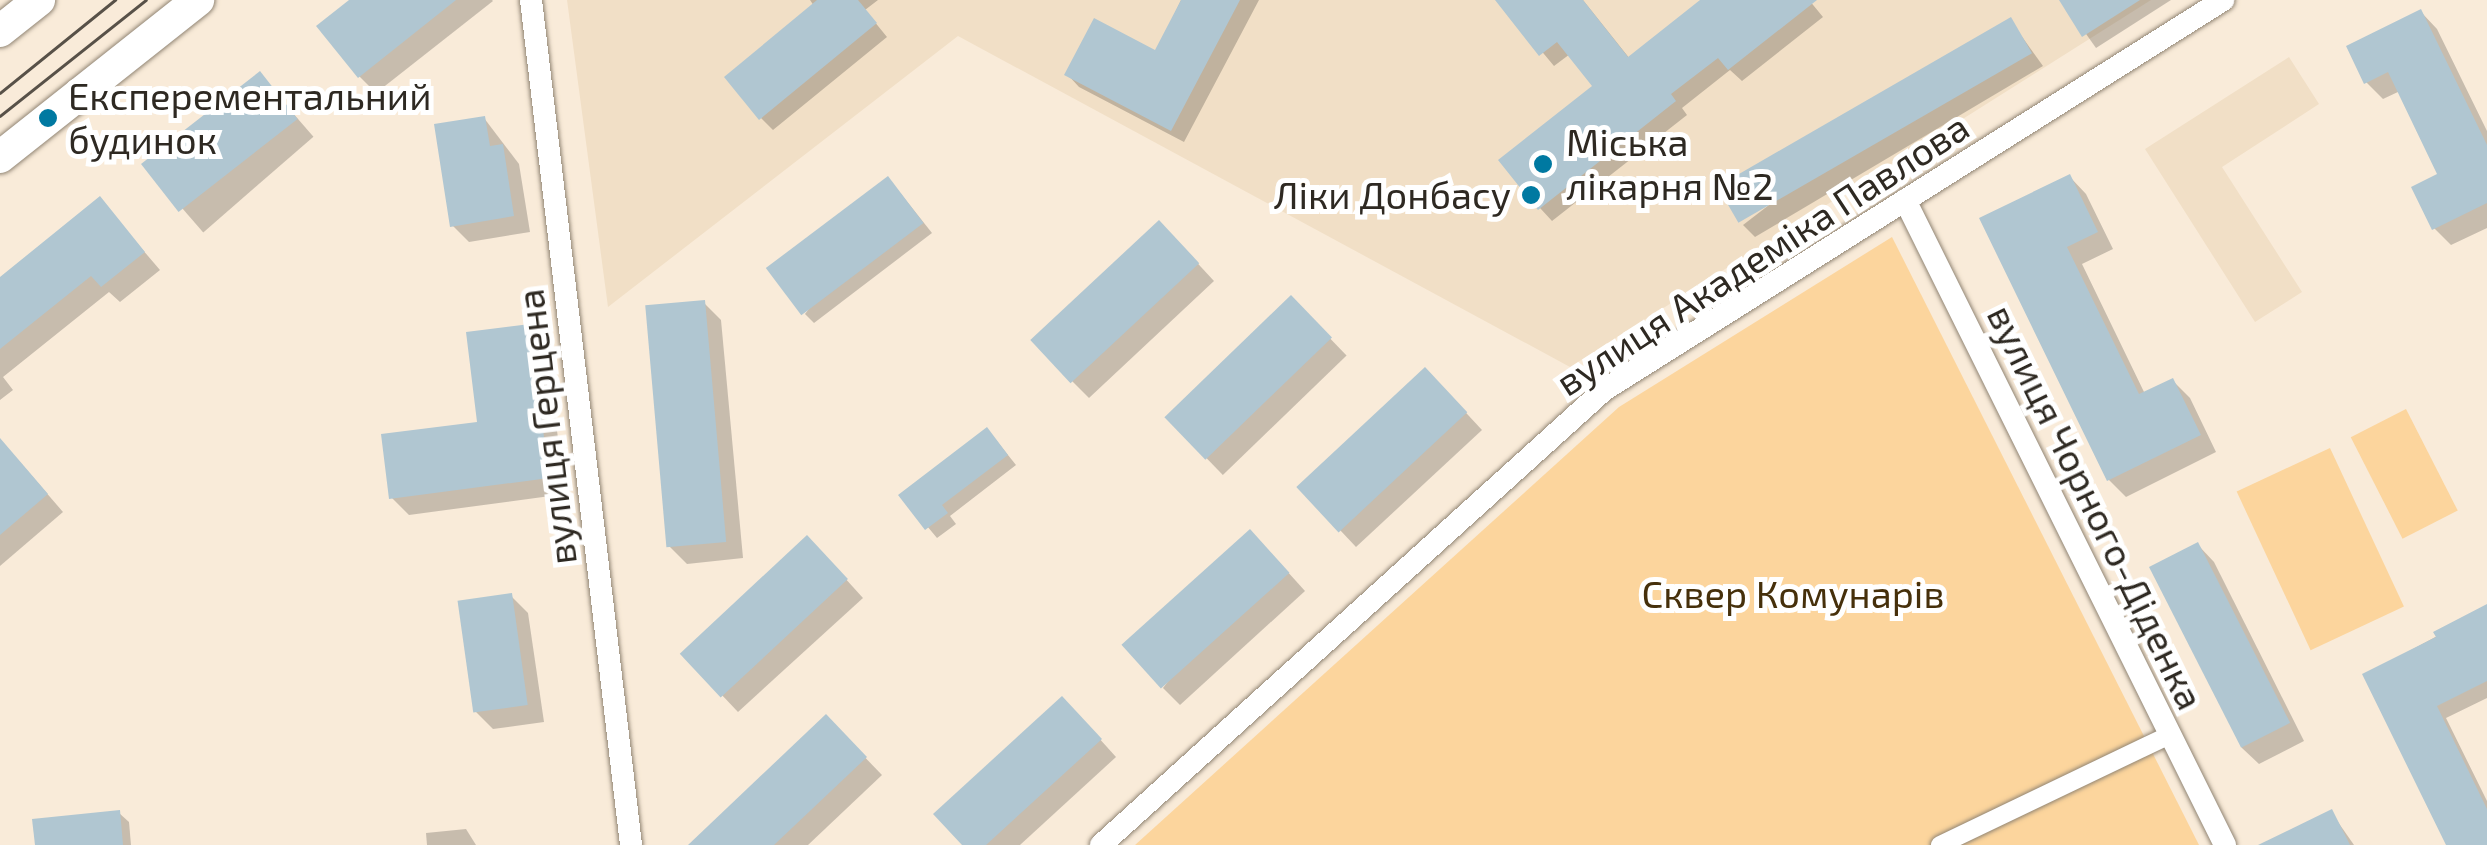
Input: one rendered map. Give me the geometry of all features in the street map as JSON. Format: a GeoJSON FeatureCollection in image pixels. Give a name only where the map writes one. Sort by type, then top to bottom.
{"type":"FeatureCollection","features":[{"type":"Feature","properties":{"kind":"main road"},"geometry":{"type":"LineString","coordinates":[[0,31],[39,0]]}},
{"type":"Feature","properties":{"kind":"main road"},"geometry":{"type":"LineString","coordinates":[[0,156],[198,0]]}},
{"type":"Feature","properties":{"kind":"street","name":"вулиця Герцена"},"geometry":{"type":"LineString","coordinates":[[531,0],[630,845]]}},
{"type":"Feature","properties":{"kind":"street","name":"вулиця Академіка Павлова"},"geometry":{"type":"LineString","coordinates":[[1101,845],[1604,390],[2223,0]]}},
{"type":"Feature","properties":{"kind":"street","name":"вулиця Чорного-Діденка"},"geometry":{"type":"LineString","coordinates":[[1905,200],[2225,845]]}},
{"type":"Feature","properties":{"kind":"street"},"geometry":{"type":"LineString","coordinates":[[1940,845],[2170,735]]}},
{"type":"Feature","properties":{"kind":"shaded area","name":"Міська лікарня №2"},"geometry":{"type":"Polygon","coordinates":[[[567,0],[2151,0],[1570,367],[958,36],[608,307],[567,0]]]}},
{"type":"Feature","properties":{"kind":"shaded area"},"geometry":{"type":"Polygon","coordinates":[[[2289,57],[2319,104],[2222,167],[2302,292],[2255,322],[2145,149],[2289,57]]]}},
{"type":"Feature","properties":{"kind":"green space","name":"Сквер Комунарів"},"geometry":{"type":"Polygon","coordinates":[[[1892,237],[2199,845],[1135,845],[1619,407],[1892,237]]]}},
{"type":"Feature","properties":{"kind":"green space"},"geometry":{"type":"Polygon","coordinates":[[[2406,409],[2458,511],[2403,539],[2351,437],[2406,409]]]}},
{"type":"Feature","properties":{"kind":"green space"},"geometry":{"type":"Polygon","coordinates":[[[2330,448],[2404,607],[2311,650],[2237,492],[2330,448]]]}},
{"type":"Feature","properties":{"kind":"building"},"geometry":{"type":"Polygon","coordinates":[[[349,0],[456,0],[358,78],[316,26],[349,0]]]}},
{"type":"Feature","properties":{"kind":"building"},"geometry":{"type":"Polygon","coordinates":[[[817,0],[858,0],[877,23],[759,120],[724,77],[817,0]]]}},
{"type":"Feature","properties":{"kind":"building"},"geometry":{"type":"Polygon","coordinates":[[[1181,0],[1240,0],[1171,131],[1064,75],[1094,18],[1155,50],[1181,0]]]}},
{"type":"Feature","properties":{"kind":"building"},"geometry":{"type":"Polygon","coordinates":[[[1495,0],[1583,0],[1628,57],[1700,0],[1817,0],[1728,70],[1718,58],[1671,94],[1676,101],[1538,210],[1498,160],[1592,86],[1557,42],[1539,56],[1495,0]]]}},
{"type":"Feature","properties":{"kind":"building"},"geometry":{"type":"Polygon","coordinates":[[[2059,0],[2140,0],[2082,37],[2059,0]]]}},
{"type":"Feature","properties":{"kind":"building"},"geometry":{"type":"Polygon","coordinates":[[[2421,9],[2487,145],[2487,203],[2432,230],[2411,187],[2437,174],[2388,72],[2364,84],[2346,46],[2421,9]]]}},
{"type":"Feature","properties":{"kind":"building"},"geometry":{"type":"Polygon","coordinates":[[[2011,17],[2032,53],[1738,223],[1717,186],[2011,17]]]}},
{"type":"Feature","properties":{"kind":"building"},"geometry":{"type":"Polygon","coordinates":[[[260,71],[298,119],[179,212],[141,164],[260,71]]]}},
{"type":"Feature","properties":{"kind":"building"},"geometry":{"type":"Polygon","coordinates":[[[485,116],[490,146],[503,144],[514,216],[450,227],[434,124],[485,116]]]}},
{"type":"Feature","properties":{"kind":"building"},"geometry":{"type":"Polygon","coordinates":[[[2070,174],[2098,232],[2067,247],[2139,394],[2173,378],[2201,435],[2107,481],[1979,218],[2070,174]]]}},
{"type":"Feature","properties":{"kind":"building"},"geometry":{"type":"Polygon","coordinates":[[[888,176],[924,223],[801,315],[766,268],[888,176]]]}},
{"type":"Feature","properties":{"kind":"building"},"geometry":{"type":"Polygon","coordinates":[[[100,196],[145,252],[101,287],[91,276],[0,349],[0,277],[100,196]]]}},
{"type":"Feature","properties":{"kind":"building"},"geometry":{"type":"Polygon","coordinates":[[[1159,220],[1199,263],[1071,383],[1030,340],[1159,220]]]}},
{"type":"Feature","properties":{"kind":"building"},"geometry":{"type":"Polygon","coordinates":[[[1291,295],[1332,337],[1205,460],[1164,417],[1291,295]]]}},
{"type":"Feature","properties":{"kind":"building"},"geometry":{"type":"Polygon","coordinates":[[[705,300],[726,542],[666,547],[645,305],[705,300]]]}},
{"type":"Feature","properties":{"kind":"building"},"geometry":{"type":"Polygon","coordinates":[[[530,324],[549,478],[389,499],[381,434],[477,422],[466,332],[530,324]]]}},
{"type":"Feature","properties":{"kind":"building"},"geometry":{"type":"Polygon","coordinates":[[[1425,367],[1467,412],[1339,532],[1296,487],[1425,367]]]}},
{"type":"Feature","properties":{"kind":"building"},"geometry":{"type":"Polygon","coordinates":[[[987,427],[1008,455],[942,505],[948,513],[925,530],[898,495],[987,427]]]}},
{"type":"Feature","properties":{"kind":"building"},"geometry":{"type":"Polygon","coordinates":[[[0,438],[48,494],[0,535],[0,438]]]}},
{"type":"Feature","properties":{"kind":"building"},"geometry":{"type":"Polygon","coordinates":[[[1250,529],[1289,573],[1161,689],[1121,645],[1250,529]]]}},
{"type":"Feature","properties":{"kind":"building"},"geometry":{"type":"Polygon","coordinates":[[[807,535],[848,579],[721,698],[680,654],[807,535]]]}},
{"type":"Feature","properties":{"kind":"building"},"geometry":{"type":"Polygon","coordinates":[[[2198,542],[2290,723],[2241,748],[2149,567],[2198,542]]]}},
{"type":"Feature","properties":{"kind":"building"},"geometry":{"type":"Polygon","coordinates":[[[512,593],[528,705],[473,713],[458,601],[512,593]]]}},
{"type":"Feature","properties":{"kind":"building"},"geometry":{"type":"Polygon","coordinates":[[[2487,604],[2487,681],[2437,706],[2487,809],[2487,845],[2446,845],[2362,674],[2436,637],[2433,632],[2487,604]]]}},
{"type":"Feature","properties":{"kind":"building"},"geometry":{"type":"Polygon","coordinates":[[[1062,696],[1102,739],[986,845],[962,845],[933,814],[1062,696]]]}},
{"type":"Feature","properties":{"kind":"building"},"geometry":{"type":"Polygon","coordinates":[[[826,714],[867,757],[774,845],[688,845],[826,714]]]}},
{"type":"Feature","properties":{"kind":"building"},"geometry":{"type":"Polygon","coordinates":[[[2332,809],[2350,845],[2258,845],[2332,809]]]}},
{"type":"Feature","properties":{"kind":"building"},"geometry":{"type":"Polygon","coordinates":[[[120,810],[123,845],[35,845],[32,819],[120,810]]]}},
{"type":"Feature","properties":{"kind":"tram line"},"geometry":{"type":"LineString","coordinates":[[0,93],[115,0]]}},
{"type":"Feature","properties":{"kind":"tram line"},"geometry":{"type":"LineString","coordinates":[[0,116],[146,0]]}},
{"type":"Feature","properties":{"kind":"place","name":"Експерементальний будинок"},"geometry":{"type":"Point","coordinates":[48,118]}},
{"type":"Feature","properties":{"kind":"place","name":"Міська лікарня №2"},"geometry":{"type":"Point","coordinates":[1543,164]}},
{"type":"Feature","properties":{"kind":"place","name":"Ліки Донбасу"},"geometry":{"type":"Point","coordinates":[1531,195]}}]}
